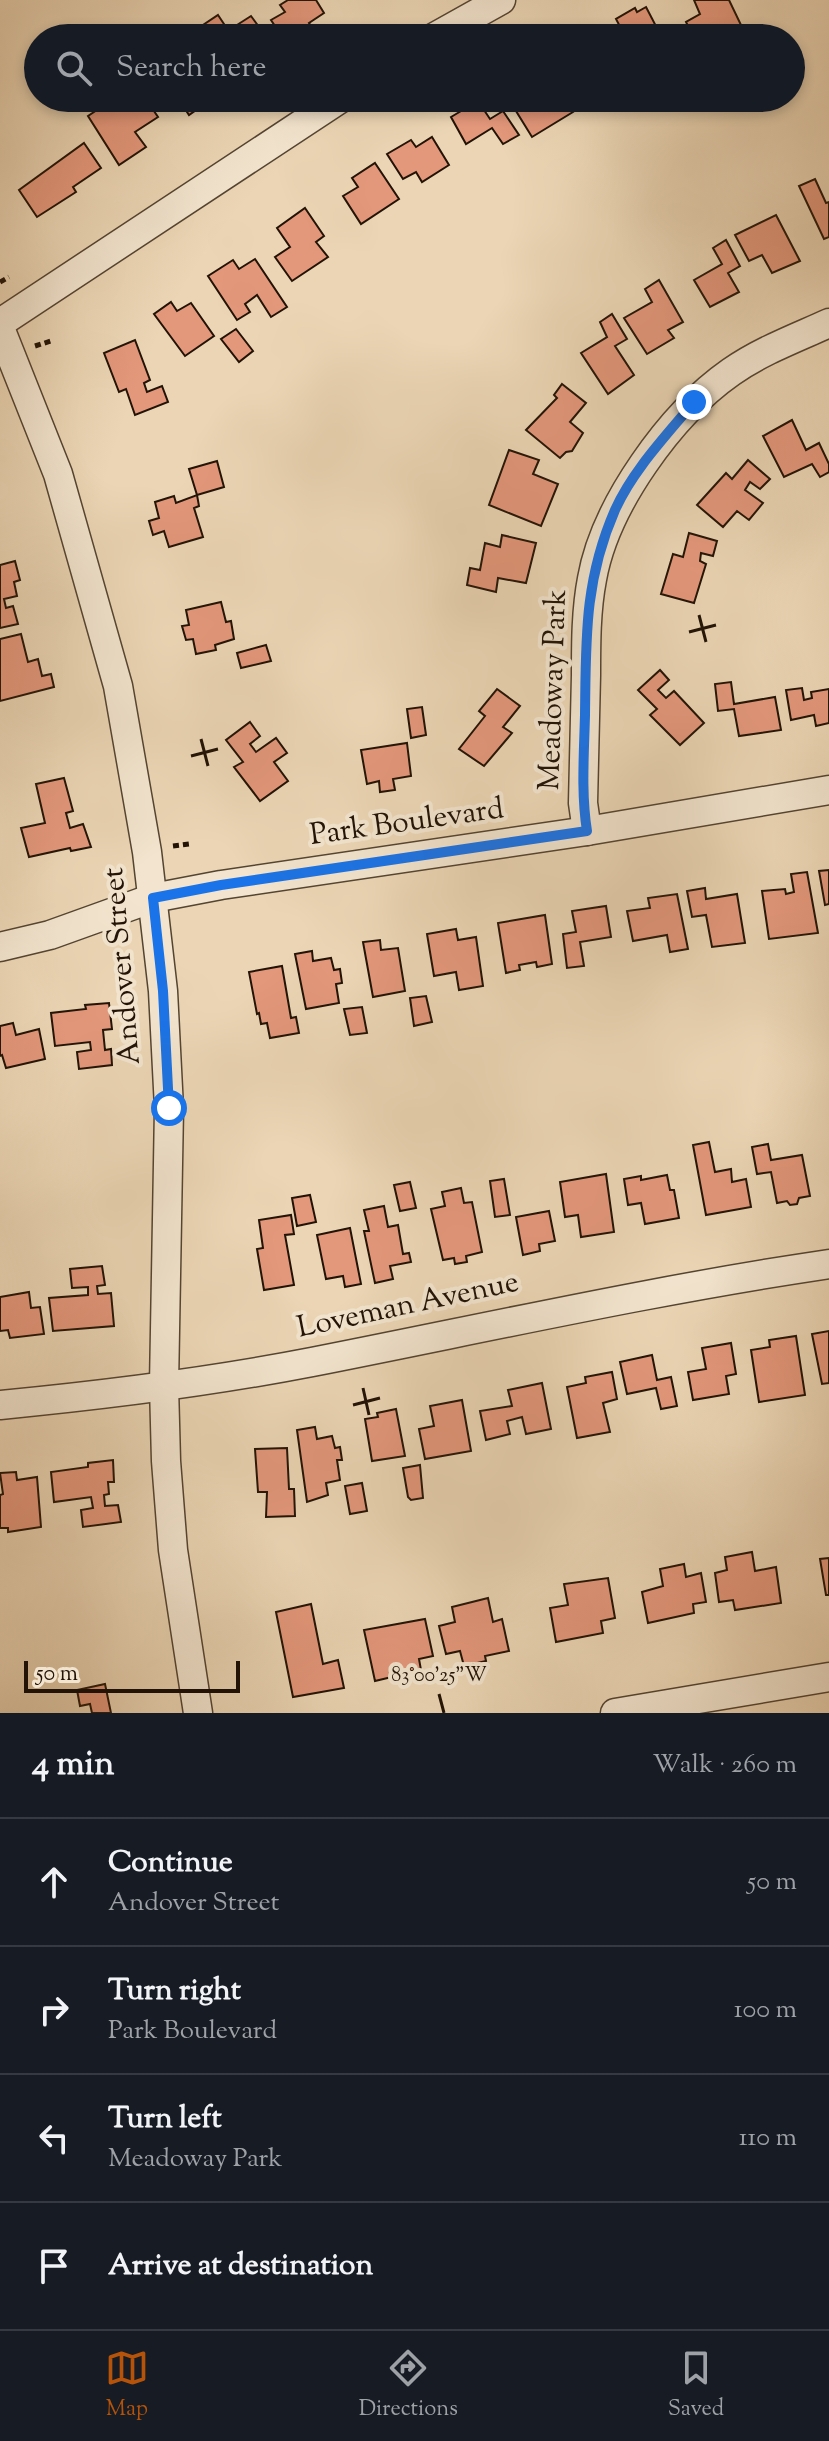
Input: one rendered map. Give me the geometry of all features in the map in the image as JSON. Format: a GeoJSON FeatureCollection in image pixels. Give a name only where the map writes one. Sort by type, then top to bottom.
{"type":"FeatureCollection","features":[{"type":"Feature","properties":{"kind":"street"},"geometry":{"type":"LineString","coordinates":[[458,24],[501,0]]}},
{"type":"Feature","properties":{"kind":"street"},"geometry":{"type":"LineString","coordinates":[[0,326],[320,112]]}},
{"type":"Feature","properties":{"kind":"street","name":"Meadoway Park"},"geometry":{"type":"LineString","coordinates":[[587,831],[583,803],[587,618],[592,575],[616,509],[644,462],[694,402],[733,371],[767,351],[829,323]]}},
{"type":"Feature","properties":{"kind":"street","name":"Andover Street"},"geometry":{"type":"LineString","coordinates":[[0,326],[58,474],[118,686],[153,898],[163,991],[169,1108],[164,1386],[173,1550],[198,1713]]}},
{"type":"Feature","properties":{"kind":"street","name":"Park Boulevard"},"geometry":{"type":"LineString","coordinates":[[0,947],[50,935],[153,898],[221,885],[587,831],[829,790]]}},
{"type":"Feature","properties":{"kind":"street","name":"Loveman Avenue"},"geometry":{"type":"LineString","coordinates":[[0,1405],[164,1386],[309,1362],[589,1304],[829,1264]]}},
{"type":"Feature","properties":{"kind":"street"},"geometry":{"type":"LineString","coordinates":[[615,1713],[829,1677]]}},
{"type":"Feature","properties":{"kind":"path"},"geometry":{"type":"LineString","coordinates":[[0,282],[9,277]]}},
{"type":"Feature","properties":{"kind":"path"},"geometry":{"type":"LineString","coordinates":[[30,347],[51,341]]}},
{"type":"Feature","properties":{"kind":"building"},"geometry":{"type":"Polygon","coordinates":[[[288,0],[316,0],[324,13],[310,24],[274,24],[271,20],[285,12],[280,5],[288,0]]]}},
{"type":"Feature","properties":{"kind":"building"},"geometry":{"type":"Polygon","coordinates":[[[694,0],[729,0],[741,24],[687,24],[700,14],[694,0]]]}},
{"type":"Feature","properties":{"kind":"building"},"geometry":{"type":"Polygon","coordinates":[[[646,7],[655,24],[619,24],[616,19],[635,8],[637,12],[646,7]]]}},
{"type":"Feature","properties":{"kind":"building"},"geometry":{"type":"Polygon","coordinates":[[[218,15],[224,24],[204,24],[218,15]]]}},
{"type":"Feature","properties":{"kind":"building"},"geometry":{"type":"Polygon","coordinates":[[[251,16],[257,24],[239,24],[251,16]]]}},
{"type":"Feature","properties":{"kind":"building"},"geometry":{"type":"Polygon","coordinates":[[[94,112],[155,112],[158,117],[135,132],[146,147],[119,165],[88,116],[94,112]]]}},
{"type":"Feature","properties":{"kind":"building"},"geometry":{"type":"Polygon","coordinates":[[[459,112],[485,112],[490,119],[504,112],[519,135],[503,144],[492,128],[466,144],[451,117],[459,112]]]}},
{"type":"Feature","properties":{"kind":"building"},"geometry":{"type":"Polygon","coordinates":[[[517,112],[573,112],[532,137],[517,112]]]}},
{"type":"Feature","properties":{"kind":"building"},"geometry":{"type":"Polygon","coordinates":[[[432,137],[449,165],[422,182],[416,172],[403,179],[387,154],[411,140],[416,147],[432,137]]]}},
{"type":"Feature","properties":{"kind":"building"},"geometry":{"type":"Polygon","coordinates":[[[84,143],[101,168],[73,187],[76,192],[37,217],[19,190],[84,143]]]}},
{"type":"Feature","properties":{"kind":"building"},"geometry":{"type":"Polygon","coordinates":[[[375,163],[399,199],[361,224],[343,196],[358,187],[352,178],[375,163]]]}},
{"type":"Feature","properties":{"kind":"building"},"geometry":{"type":"Polygon","coordinates":[[[815,179],[826,203],[829,202],[829,237],[824,239],[799,186],[815,179]]]}},
{"type":"Feature","properties":{"kind":"building"},"geometry":{"type":"Polygon","coordinates":[[[305,208],[324,236],[316,242],[328,257],[292,281],[275,257],[290,247],[277,228],[305,208]]]}},
{"type":"Feature","properties":{"kind":"building"},"geometry":{"type":"Polygon","coordinates":[[[776,215],[800,261],[772,273],[762,255],[749,261],[735,235],[776,215]]]}},
{"type":"Feature","properties":{"kind":"building"},"geometry":{"type":"Polygon","coordinates":[[[726,240],[740,266],[728,273],[739,292],[710,307],[694,280],[722,264],[713,248],[726,240]]]}},
{"type":"Feature","properties":{"kind":"building"},"geometry":{"type":"Polygon","coordinates":[[[255,259],[287,307],[271,317],[257,295],[245,304],[250,312],[237,320],[208,276],[233,260],[239,269],[255,259]]]}},
{"type":"Feature","properties":{"kind":"building"},"geometry":{"type":"Polygon","coordinates":[[[659,280],[683,322],[668,330],[674,338],[647,354],[624,318],[652,302],[645,289],[659,280]]]}},
{"type":"Feature","properties":{"kind":"building"},"geometry":{"type":"Polygon","coordinates":[[[171,302],[177,311],[191,303],[214,336],[185,356],[154,314],[171,302]]]}},
{"type":"Feature","properties":{"kind":"building"},"geometry":{"type":"Polygon","coordinates":[[[612,314],[627,339],[615,346],[634,375],[608,394],[581,353],[607,337],[600,322],[612,314]]]}},
{"type":"Feature","properties":{"kind":"building"},"geometry":{"type":"Polygon","coordinates":[[[236,329],[253,351],[239,362],[221,339],[236,329]]]}},
{"type":"Feature","properties":{"kind":"building"},"geometry":{"type":"Polygon","coordinates":[[[135,340],[150,380],[144,383],[147,392],[162,386],[168,402],[135,415],[126,389],[119,392],[104,353],[135,340]]]}},
{"type":"Feature","properties":{"kind":"building"},"geometry":{"type":"Polygon","coordinates":[[[562,384],[586,403],[570,422],[583,433],[572,451],[560,458],[526,430],[557,398],[554,395],[562,384]]]}},
{"type":"Feature","properties":{"kind":"building"},"geometry":{"type":"Polygon","coordinates":[[[792,420],[806,450],[819,443],[829,464],[829,472],[820,477],[812,464],[784,477],[763,436],[792,420]]]}},
{"type":"Feature","properties":{"kind":"building"},"geometry":{"type":"Polygon","coordinates":[[[509,450],[539,460],[533,474],[558,484],[541,526],[489,505],[509,450]]]}},
{"type":"Feature","properties":{"kind":"building"},"geometry":{"type":"Polygon","coordinates":[[[748,460],[770,479],[760,489],[750,482],[745,490],[763,503],[749,520],[737,511],[723,527],[697,505],[726,473],[732,479],[748,460]]]}},
{"type":"Feature","properties":{"kind":"building"},"geometry":{"type":"Polygon","coordinates":[[[217,461],[224,487],[197,495],[189,469],[217,461]]]}},
{"type":"Feature","properties":{"kind":"building"},"geometry":{"type":"Polygon","coordinates":[[[197,495],[199,506],[194,508],[203,537],[169,547],[164,531],[153,535],[149,521],[159,518],[155,502],[174,496],[176,503],[197,495]]]}},
{"type":"Feature","properties":{"kind":"building"},"geometry":{"type":"Polygon","coordinates":[[[689,533],[717,541],[713,556],[701,553],[700,561],[706,564],[694,603],[661,594],[673,554],[683,557],[689,533]]]}},
{"type":"Feature","properties":{"kind":"building"},"geometry":{"type":"Polygon","coordinates":[[[502,535],[536,543],[526,583],[498,578],[496,592],[467,585],[470,568],[480,570],[485,543],[500,547],[502,535]]]}},
{"type":"Feature","properties":{"kind":"building"},"geometry":{"type":"Polygon","coordinates":[[[15,561],[20,580],[14,582],[17,596],[4,599],[6,608],[13,606],[18,624],[0,628],[0,565],[15,561]]]}},
{"type":"Feature","properties":{"kind":"building"},"geometry":{"type":"Polygon","coordinates":[[[221,602],[226,622],[231,621],[234,639],[215,645],[216,650],[196,654],[193,639],[186,640],[182,626],[189,625],[186,610],[221,602]]]}},
{"type":"Feature","properties":{"kind":"building"},"geometry":{"type":"Polygon","coordinates":[[[21,634],[28,662],[38,659],[42,676],[51,674],[54,687],[0,701],[0,639],[21,634]]]}},
{"type":"Feature","properties":{"kind":"building"},"geometry":{"type":"Polygon","coordinates":[[[266,645],[271,661],[241,668],[237,653],[266,645]]]}},
{"type":"Feature","properties":{"kind":"building"},"geometry":{"type":"Polygon","coordinates":[[[660,670],[669,680],[658,690],[666,698],[674,691],[704,723],[680,745],[650,715],[657,709],[638,690],[660,670]]]}},
{"type":"Feature","properties":{"kind":"building"},"geometry":{"type":"Polygon","coordinates":[[[731,682],[734,704],[775,697],[781,730],[739,736],[734,709],[718,711],[715,684],[731,682]]]}},
{"type":"Feature","properties":{"kind":"building"},"geometry":{"type":"Polygon","coordinates":[[[802,688],[804,700],[812,698],[811,692],[829,689],[829,723],[816,726],[814,715],[791,720],[786,690],[802,688]]]}},
{"type":"Feature","properties":{"kind":"building"},"geometry":{"type":"Polygon","coordinates":[[[497,689],[520,706],[503,727],[512,733],[484,766],[459,749],[485,716],[479,711],[497,689]]]}},
{"type":"Feature","properties":{"kind":"building"},"geometry":{"type":"Polygon","coordinates":[[[422,707],[426,735],[411,738],[407,709],[422,707]]]}},
{"type":"Feature","properties":{"kind":"building"},"geometry":{"type":"Polygon","coordinates":[[[250,722],[260,736],[250,744],[256,752],[276,738],[287,753],[274,762],[288,781],[260,801],[234,767],[243,762],[226,740],[250,722]]]}},
{"type":"Feature","properties":{"kind":"building"},"geometry":{"type":"Polygon","coordinates":[[[407,743],[411,776],[393,779],[395,790],[380,792],[379,781],[367,784],[361,750],[407,743]]]}},
{"type":"Feature","properties":{"kind":"building"},"geometry":{"type":"Polygon","coordinates":[[[64,778],[73,811],[66,813],[70,828],[83,824],[91,847],[29,857],[21,828],[45,823],[36,784],[64,778]]]}},
{"type":"Feature","properties":{"kind":"building"},"geometry":{"type":"Polygon","coordinates":[[[829,870],[829,904],[825,905],[819,871],[829,870]]]}},
{"type":"Feature","properties":{"kind":"building"},"geometry":{"type":"Polygon","coordinates":[[[807,872],[818,933],[769,939],[762,891],[785,889],[786,894],[794,892],[791,874],[807,872]]]}},
{"type":"Feature","properties":{"kind":"building"},"geometry":{"type":"Polygon","coordinates":[[[705,888],[706,899],[737,894],[745,943],[712,947],[706,915],[692,917],[687,891],[705,888]]]}},
{"type":"Feature","properties":{"kind":"building"},"geometry":{"type":"Polygon","coordinates":[[[677,894],[688,949],[670,952],[667,935],[633,941],[627,911],[650,908],[648,898],[677,894]]]}},
{"type":"Feature","properties":{"kind":"building"},"geometry":{"type":"Polygon","coordinates":[[[606,906],[611,937],[580,942],[584,966],[567,968],[563,934],[576,932],[572,911],[606,906]]]}},
{"type":"Feature","properties":{"kind":"building"},"geometry":{"type":"Polygon","coordinates":[[[545,915],[552,964],[537,967],[536,962],[519,965],[520,970],[506,973],[498,923],[545,915]]]}},
{"type":"Feature","properties":{"kind":"building"},"geometry":{"type":"Polygon","coordinates":[[[456,929],[458,940],[476,937],[483,986],[459,990],[456,972],[434,976],[427,934],[456,929]]]}},
{"type":"Feature","properties":{"kind":"building"},"geometry":{"type":"Polygon","coordinates":[[[380,940],[381,950],[398,948],[405,991],[373,997],[363,942],[380,940]]]}},
{"type":"Feature","properties":{"kind":"building"},"geometry":{"type":"Polygon","coordinates":[[[312,951],[313,961],[331,958],[334,970],[340,969],[342,983],[336,984],[339,1003],[306,1009],[295,954],[312,951]]]}},
{"type":"Feature","properties":{"kind":"building"},"geometry":{"type":"Polygon","coordinates":[[[282,966],[291,1018],[296,1017],[299,1033],[270,1038],[267,1023],[261,1024],[257,1014],[249,972],[282,966]]]}},
{"type":"Feature","properties":{"kind":"building"},"geometry":{"type":"Polygon","coordinates":[[[426,996],[432,1022],[414,1026],[410,998],[426,996]]]}},
{"type":"Feature","properties":{"kind":"building"},"geometry":{"type":"Polygon","coordinates":[[[109,1003],[112,1029],[103,1030],[105,1050],[111,1049],[112,1065],[79,1069],[77,1052],[91,1050],[90,1042],[55,1046],[51,1013],[109,1003]]]}},
{"type":"Feature","properties":{"kind":"building"},"geometry":{"type":"Polygon","coordinates":[[[362,1007],[367,1033],[350,1035],[344,1009],[362,1007]]]}},
{"type":"Feature","properties":{"kind":"building"},"geometry":{"type":"Polygon","coordinates":[[[13,1023],[16,1035],[39,1029],[45,1059],[6,1068],[0,1056],[0,1026],[13,1023]]]}},
{"type":"Feature","properties":{"kind":"building"},"geometry":{"type":"Polygon","coordinates":[[[709,1142],[715,1172],[731,1169],[732,1182],[746,1179],[751,1207],[706,1215],[693,1145],[709,1142]]]}},
{"type":"Feature","properties":{"kind":"building"},"geometry":{"type":"Polygon","coordinates":[[[768,1144],[771,1160],[802,1155],[810,1196],[799,1198],[797,1204],[790,1205],[787,1201],[777,1203],[771,1172],[757,1174],[752,1147],[768,1144]]]}},
{"type":"Feature","properties":{"kind":"building"},"geometry":{"type":"Polygon","coordinates":[[[606,1174],[614,1232],[581,1237],[578,1215],[565,1217],[560,1182],[606,1174]]]}},
{"type":"Feature","properties":{"kind":"building"},"geometry":{"type":"Polygon","coordinates":[[[667,1175],[670,1190],[674,1190],[679,1218],[645,1224],[641,1203],[628,1205],[624,1179],[641,1176],[641,1180],[667,1175]]]}},
{"type":"Feature","properties":{"kind":"building"},"geometry":{"type":"Polygon","coordinates":[[[504,1179],[510,1215],[495,1217],[490,1181],[504,1179]]]}},
{"type":"Feature","properties":{"kind":"building"},"geometry":{"type":"Polygon","coordinates":[[[410,1182],[416,1208],[400,1211],[394,1185],[410,1182]]]}},
{"type":"Feature","properties":{"kind":"building"},"geometry":{"type":"Polygon","coordinates":[[[461,1188],[464,1203],[472,1202],[482,1252],[466,1256],[467,1262],[455,1264],[454,1258],[443,1260],[431,1209],[445,1206],[442,1192],[461,1188]]]}},
{"type":"Feature","properties":{"kind":"building"},"geometry":{"type":"Polygon","coordinates":[[[310,1195],[316,1222],[297,1226],[292,1198],[310,1195]]]}},
{"type":"Feature","properties":{"kind":"building"},"geometry":{"type":"Polygon","coordinates":[[[384,1206],[388,1227],[398,1225],[403,1254],[409,1253],[411,1262],[390,1266],[393,1279],[375,1283],[364,1231],[369,1231],[364,1210],[384,1206]]]}},
{"type":"Feature","properties":{"kind":"building"},"geometry":{"type":"Polygon","coordinates":[[[549,1211],[555,1241],[539,1244],[540,1251],[523,1255],[516,1217],[549,1211]]]}},
{"type":"Feature","properties":{"kind":"building"},"geometry":{"type":"Polygon","coordinates":[[[291,1215],[294,1234],[285,1235],[294,1285],[264,1290],[257,1249],[263,1248],[259,1220],[291,1215]]]}},
{"type":"Feature","properties":{"kind":"building"},"geometry":{"type":"Polygon","coordinates":[[[350,1228],[361,1284],[345,1287],[343,1276],[326,1279],[317,1235],[350,1228]]]}},
{"type":"Feature","properties":{"kind":"building"},"geometry":{"type":"Polygon","coordinates":[[[102,1266],[105,1285],[97,1286],[98,1294],[111,1293],[114,1326],[53,1331],[49,1298],[88,1295],[88,1287],[72,1288],[70,1269],[102,1266]]]}},
{"type":"Feature","properties":{"kind":"building"},"geometry":{"type":"Polygon","coordinates":[[[29,1292],[31,1308],[40,1307],[44,1334],[10,1338],[8,1330],[0,1331],[0,1297],[29,1292]]]}},
{"type":"Feature","properties":{"kind":"building"},"geometry":{"type":"Polygon","coordinates":[[[829,1331],[829,1383],[822,1384],[812,1334],[829,1331]]]}},
{"type":"Feature","properties":{"kind":"building"},"geometry":{"type":"Polygon","coordinates":[[[796,1336],[805,1395],[759,1402],[751,1350],[770,1347],[769,1340],[796,1336]]]}},
{"type":"Feature","properties":{"kind":"building"},"geometry":{"type":"Polygon","coordinates":[[[731,1343],[736,1374],[726,1376],[729,1394],[693,1400],[688,1372],[706,1369],[702,1348],[731,1343]]]}},
{"type":"Feature","properties":{"kind":"building"},"geometry":{"type":"Polygon","coordinates":[[[652,1355],[657,1380],[671,1377],[677,1406],[661,1409],[656,1388],[627,1394],[620,1362],[652,1355]]]}},
{"type":"Feature","properties":{"kind":"building"},"geometry":{"type":"Polygon","coordinates":[[[612,1372],[617,1399],[603,1403],[610,1432],[577,1438],[567,1387],[586,1383],[585,1377],[612,1372]]]}},
{"type":"Feature","properties":{"kind":"building"},"geometry":{"type":"Polygon","coordinates":[[[542,1383],[551,1429],[526,1434],[522,1417],[507,1421],[510,1434],[486,1440],[480,1411],[512,1406],[508,1390],[542,1383]]]}},
{"type":"Feature","properties":{"kind":"building"},"geometry":{"type":"Polygon","coordinates":[[[462,1400],[471,1451],[425,1459],[419,1429],[434,1426],[430,1406],[462,1400]]]}},
{"type":"Feature","properties":{"kind":"building"},"geometry":{"type":"Polygon","coordinates":[[[396,1409],[405,1456],[372,1461],[365,1419],[396,1409]]]}},
{"type":"Feature","properties":{"kind":"building"},"geometry":{"type":"Polygon","coordinates":[[[315,1427],[317,1439],[332,1436],[335,1448],[340,1447],[342,1460],[337,1460],[340,1480],[326,1483],[328,1495],[307,1502],[297,1430],[315,1427]]]}},
{"type":"Feature","properties":{"kind":"building"},"geometry":{"type":"Polygon","coordinates":[[[287,1448],[289,1489],[294,1489],[295,1516],[266,1517],[267,1492],[258,1492],[255,1449],[287,1448]]]}},
{"type":"Feature","properties":{"kind":"building"},"geometry":{"type":"Polygon","coordinates":[[[113,1460],[114,1482],[108,1482],[109,1494],[104,1495],[105,1506],[118,1505],[121,1522],[83,1527],[81,1510],[93,1508],[91,1497],[54,1502],[51,1472],[113,1460]]]}},
{"type":"Feature","properties":{"kind":"building"},"geometry":{"type":"Polygon","coordinates":[[[420,1465],[423,1498],[411,1500],[403,1468],[420,1465]]]}},
{"type":"Feature","properties":{"kind":"building"},"geometry":{"type":"Polygon","coordinates":[[[16,1472],[17,1480],[37,1477],[41,1527],[8,1532],[8,1528],[0,1528],[0,1495],[3,1494],[0,1473],[16,1472]]]}},
{"type":"Feature","properties":{"kind":"building"},"geometry":{"type":"Polygon","coordinates":[[[362,1483],[367,1511],[350,1514],[345,1486],[362,1483]]]}},
{"type":"Feature","properties":{"kind":"building"},"geometry":{"type":"Polygon","coordinates":[[[752,1552],[755,1571],[776,1567],[781,1603],[735,1610],[733,1600],[719,1602],[715,1573],[727,1570],[725,1557],[752,1552]]]}},
{"type":"Feature","properties":{"kind":"building"},"geometry":{"type":"Polygon","coordinates":[[[829,1558],[829,1595],[826,1595],[820,1559],[829,1558]]]}},
{"type":"Feature","properties":{"kind":"building"},"geometry":{"type":"Polygon","coordinates":[[[684,1564],[686,1577],[701,1573],[706,1602],[693,1604],[694,1613],[648,1623],[642,1592],[663,1586],[660,1569],[684,1564]]]}},
{"type":"Feature","properties":{"kind":"building"},"geometry":{"type":"Polygon","coordinates":[[[608,1578],[615,1618],[601,1621],[603,1633],[556,1642],[550,1608],[568,1605],[564,1584],[608,1578]]]}},
{"type":"Feature","properties":{"kind":"building"},"geometry":{"type":"Polygon","coordinates":[[[488,1598],[493,1622],[502,1619],[509,1651],[485,1656],[486,1661],[464,1666],[460,1651],[446,1654],[439,1626],[455,1622],[452,1607],[488,1598]]]}},
{"type":"Feature","properties":{"kind":"building"},"geometry":{"type":"Polygon","coordinates":[[[311,1604],[323,1664],[338,1660],[344,1688],[293,1697],[276,1612],[311,1604]]]}},
{"type":"Feature","properties":{"kind":"building"},"geometry":{"type":"Polygon","coordinates":[[[425,1619],[433,1656],[419,1659],[421,1670],[375,1681],[364,1630],[425,1619]]]}},
{"type":"Feature","properties":{"kind":"building"},"geometry":{"type":"Polygon","coordinates":[[[105,1684],[111,1713],[92,1713],[90,1704],[80,1706],[77,1690],[105,1684]]]}},
{"type":"Feature","properties":{"kind":"route"},"geometry":{"type":"LineString","coordinates":[[169,1108],[163,991],[153,898],[221,885],[587,831],[583,783],[587,618],[592,575],[616,509],[644,462],[694,402]]}}]}
